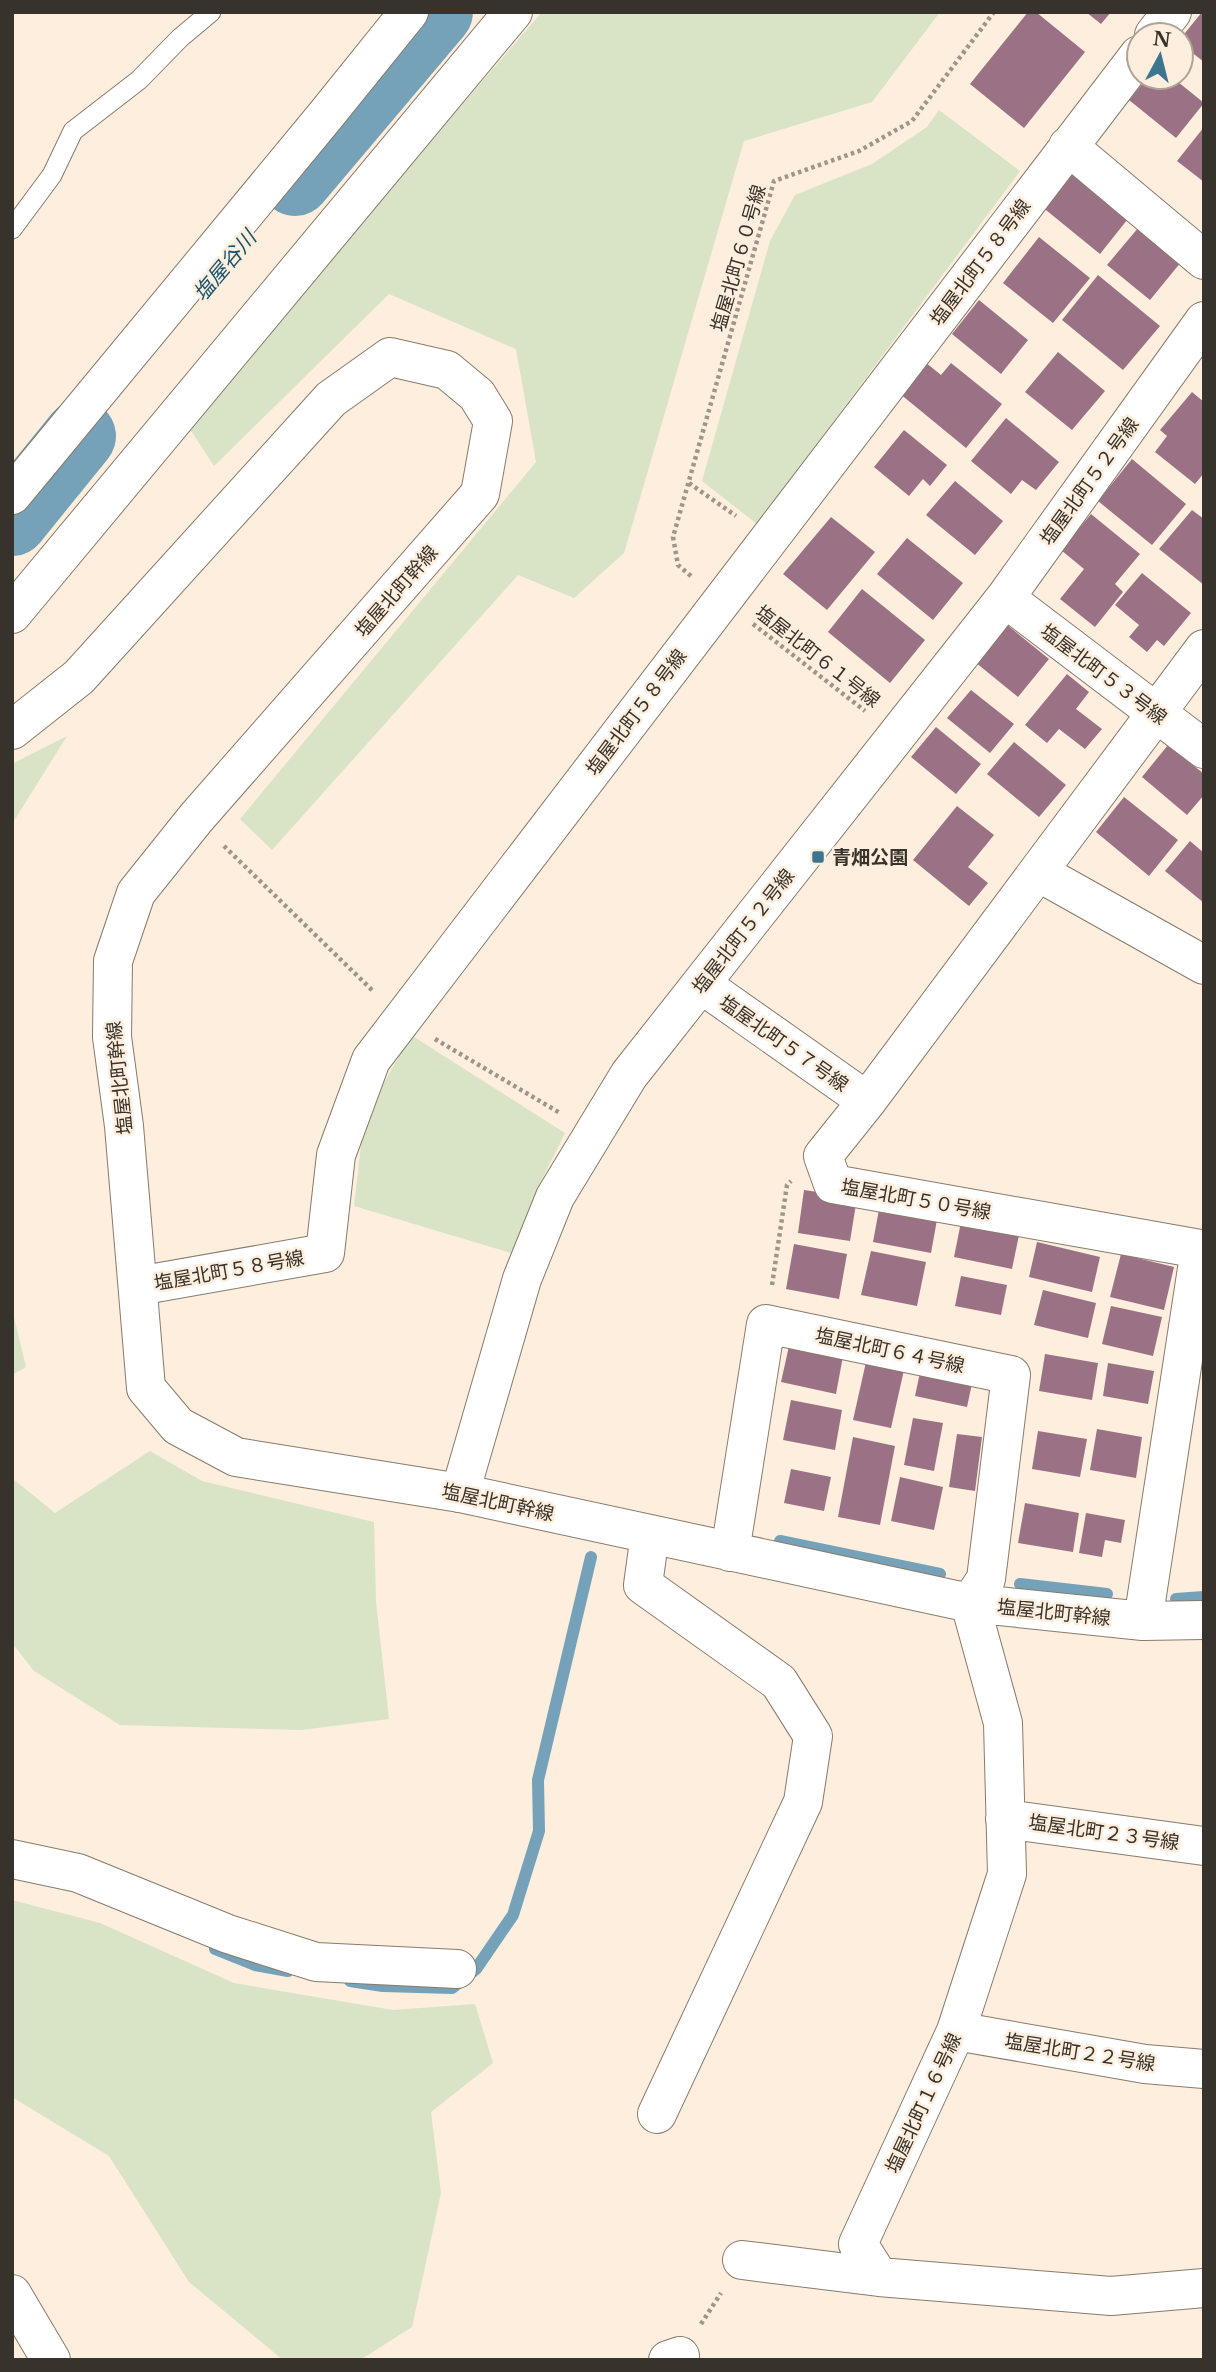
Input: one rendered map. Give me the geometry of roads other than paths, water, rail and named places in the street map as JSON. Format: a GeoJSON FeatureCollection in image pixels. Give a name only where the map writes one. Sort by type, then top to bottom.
{"type":"FeatureCollection","features":[{"type":"Feature","properties":{"kind":"street"},"geometry":{"type":"LineString","coordinates":[[12,495],[326,116],[408,12]]}},
{"type":"Feature","properties":{"kind":"street"},"geometry":{"type":"LineString","coordinates":[[12,614],[513,12]]}},
{"type":"Feature","properties":{"kind":"street","name":"塩屋北町５８号線"},"geometry":{"type":"LineString","coordinates":[[138,1286],[326,1253],[336,1155],[371,1060],[1125,73]]}},
{"type":"Feature","properties":{"kind":"street"},"geometry":{"type":"LineString","coordinates":[[1068,146],[1204,260]]}},
{"type":"Feature","properties":{"kind":"street","name":"塩屋北町５２号線"},"geometry":{"type":"LineString","coordinates":[[460,1493],[522,1279],[555,1197],[629,1074],[1005,598],[1204,321]]}},
{"type":"Feature","properties":{"kind":"street","name":"塩屋北町幹線"},"geometry":{"type":"LineString","coordinates":[[12,730],[79,677],[331,399],[390,357],[447,370],[477,395],[494,421],[481,495],[195,818],[136,892],[113,961],[112,1037],[124,1126],[146,1388],[178,1426],[236,1457],[460,1493],[970,1603],[1143,1621],[1204,1620]]}},
{"type":"Feature","properties":{"kind":"street","name":"塩屋北町５３号線"},"geometry":{"type":"LineString","coordinates":[[1005,598],[1204,748]]}},
{"type":"Feature","properties":{"kind":"street","name":"塩屋北町５０号線"},"geometry":{"type":"LineString","coordinates":[[1143,1621],[1200,1249],[833,1184],[823,1156],[867,1101],[1204,649]]}},
{"type":"Feature","properties":{"kind":"street"},"geometry":{"type":"LineString","coordinates":[[1038,872],[1204,965]]}},
{"type":"Feature","properties":{"kind":"street","name":"塩屋北町５７号線"},"geometry":{"type":"LineString","coordinates":[[701,984],[867,1101]]}},
{"type":"Feature","properties":{"kind":"street","name":"塩屋北町６４号線"},"geometry":{"type":"LineString","coordinates":[[730,1552],[766,1324],[1011,1375],[985,1579],[970,1603]]}},
{"type":"Feature","properties":{"kind":"street"},"geometry":{"type":"LineString","coordinates":[[650,1534],[643,1585],[779,1682],[813,1737],[803,1802],[657,2114]]}},
{"type":"Feature","properties":{"kind":"street","name":"塩屋北町１６号線"},"geometry":{"type":"LineString","coordinates":[[879,2277],[858,2244],[956,2031],[1007,1874],[1003,1723],[970,1603]]}},
{"type":"Feature","properties":{"kind":"street","name":"塩屋北町２３号線"},"geometry":{"type":"LineString","coordinates":[[1005,1819],[1204,1846]]}},
{"type":"Feature","properties":{"kind":"street"},"geometry":{"type":"LineString","coordinates":[[12,1859],[78,1873],[228,1934],[316,1962],[457,1969]]}},
{"type":"Feature","properties":{"kind":"street","name":"塩屋北町２２号線"},"geometry":{"type":"LineString","coordinates":[[956,2031],[1145,2064],[1204,2069]]}},
{"type":"Feature","properties":{"kind":"street"},"geometry":{"type":"LineString","coordinates":[[742,2260],[879,2277],[1111,2296],[1204,2288]]}},
{"type":"Feature","properties":{"kind":"street"},"geometry":{"type":"LineString","coordinates":[[12,2294],[51,2360]]}},
{"type":"Feature","properties":{"kind":"lane"},"geometry":{"type":"LineString","coordinates":[[12,229],[52,175],[73,131],[139,80],[180,38],[211,12]]}},
{"type":"Feature","properties":{"kind":"waterway","name":"塩屋谷川"},"geometry":{"type":"LineString","coordinates":[[295,180],[437,12]]}},
{"type":"Feature","properties":{"kind":"waterway","name":"塩屋谷川"},"geometry":{"type":"LineString","coordinates":[[12,520],[80,436]]}},
{"type":"Feature","properties":{"kind":"waterway"},"geometry":{"type":"LineString","coordinates":[[780,1541],[940,1574]]}},
{"type":"Feature","properties":{"kind":"waterway"},"geometry":{"type":"LineString","coordinates":[[350,1981],[383,1986],[452,1988],[476,1969],[513,1915],[539,1831],[538,1780],[591,1557]]}},
{"type":"Feature","properties":{"kind":"waterway"},"geometry":{"type":"LineString","coordinates":[[1020,1584],[1107,1594]]}},
{"type":"Feature","properties":{"kind":"waterway"},"geometry":{"type":"LineString","coordinates":[[1176,1599],[1204,1597]]}},
{"type":"Feature","properties":{"kind":"waterway"},"geometry":{"type":"LineString","coordinates":[[215,1949],[255,1965],[288,1971]]}},
{"type":"Feature","properties":{"kind":"place","name":"青畑公園"},"geometry":{"type":"Point","coordinates":[818,857]}}]}
